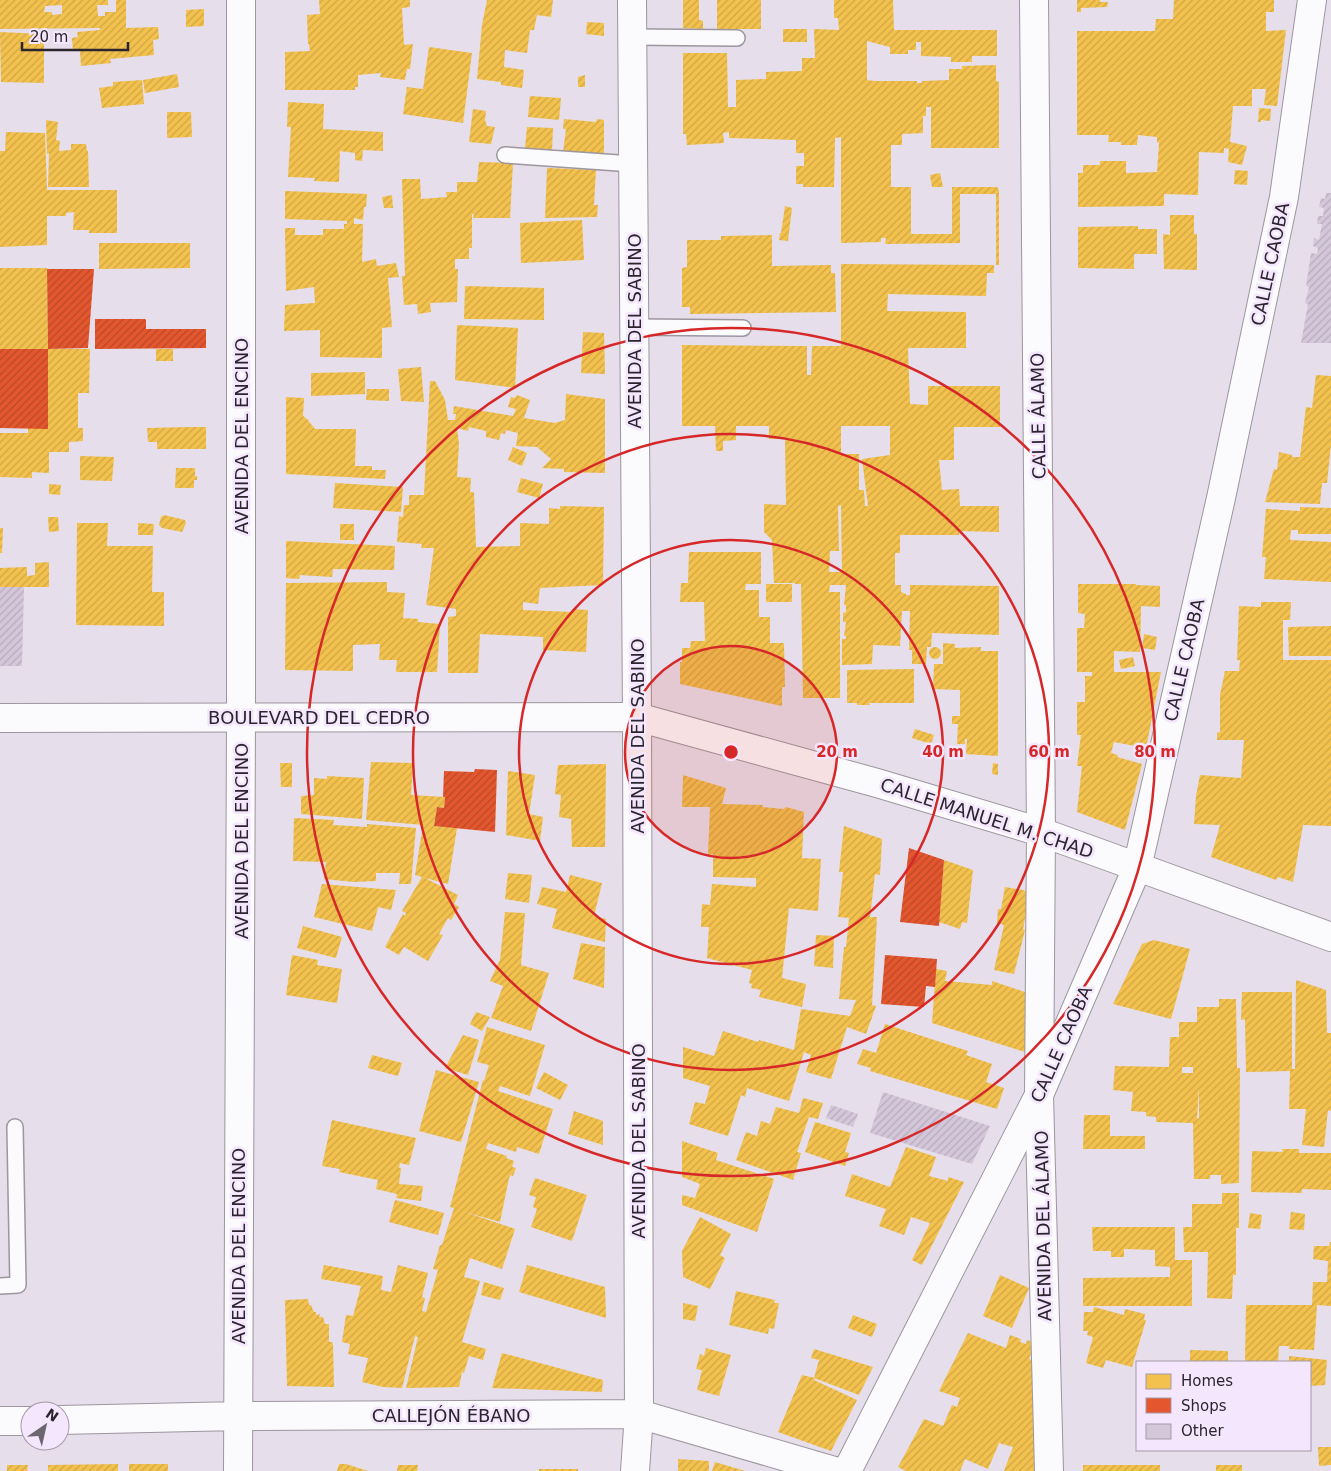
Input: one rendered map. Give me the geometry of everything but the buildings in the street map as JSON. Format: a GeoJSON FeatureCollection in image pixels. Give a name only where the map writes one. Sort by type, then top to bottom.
{"type":"FeatureCollection","features":[{"type":"Feature","properties":{"kind":"street","name":"AVENIDA DEL ENCINO"},"geometry":{"type":"LineString","coordinates":[[238,1471],[241,0]]}},
{"type":"Feature","properties":{"kind":"street","name":"AVENIDA DEL SABINO"},"geometry":{"type":"LineString","coordinates":[[632,0],[639,1414],[635,1471]]}},
{"type":"Feature","properties":{"kind":"street","name":"CALLE ÁLAMO"},"geometry":{"type":"LineString","coordinates":[[1034,0],[1041,832]]}},
{"type":"Feature","properties":{"kind":"street","name":"CALLE CAOBA"},"geometry":{"type":"LineString","coordinates":[[847,1471],[1039,1095],[1137,868],[1221,498],[1284,197],[1312,0]]}},
{"type":"Feature","properties":{"kind":"street","name":"BOULEVARD DEL CEDRO"},"geometry":{"type":"LineString","coordinates":[[0,718],[637,717]]}},
{"type":"Feature","properties":{"kind":"street","name":"CALLE MANUEL M. CHAD"},"geometry":{"type":"LineString","coordinates":[[637,717],[877,783],[1041,832],[1331,938]]}},
{"type":"Feature","properties":{"kind":"street","name":"AVENIDA DEL ÁLAMO"},"geometry":{"type":"LineString","coordinates":[[1041,832],[1039,1095],[1049,1471]]}},
{"type":"Feature","properties":{"kind":"street","name":"CALLEJÓN ÉBANO"},"geometry":{"type":"LineString","coordinates":[[70,1420],[238,1416],[639,1414],[834,1471]]}},
{"type":"Feature","properties":{"kind":"street"},"geometry":{"type":"LineString","coordinates":[[0,1421],[20,1421]]}},
{"type":"Feature","properties":{"kind":"lane"},"geometry":{"type":"LineString","coordinates":[[632,37],[737,38]]}},
{"type":"Feature","properties":{"kind":"lane"},"geometry":{"type":"LineString","coordinates":[[505,155],[633,164]]}},
{"type":"Feature","properties":{"kind":"lane"},"geometry":{"type":"LineString","coordinates":[[634,327],[742,328]]}},
{"type":"Feature","properties":{"kind":"lane"},"geometry":{"type":"LineString","coordinates":[[0,1286],[18,1285],[15,1127]]}}]}
